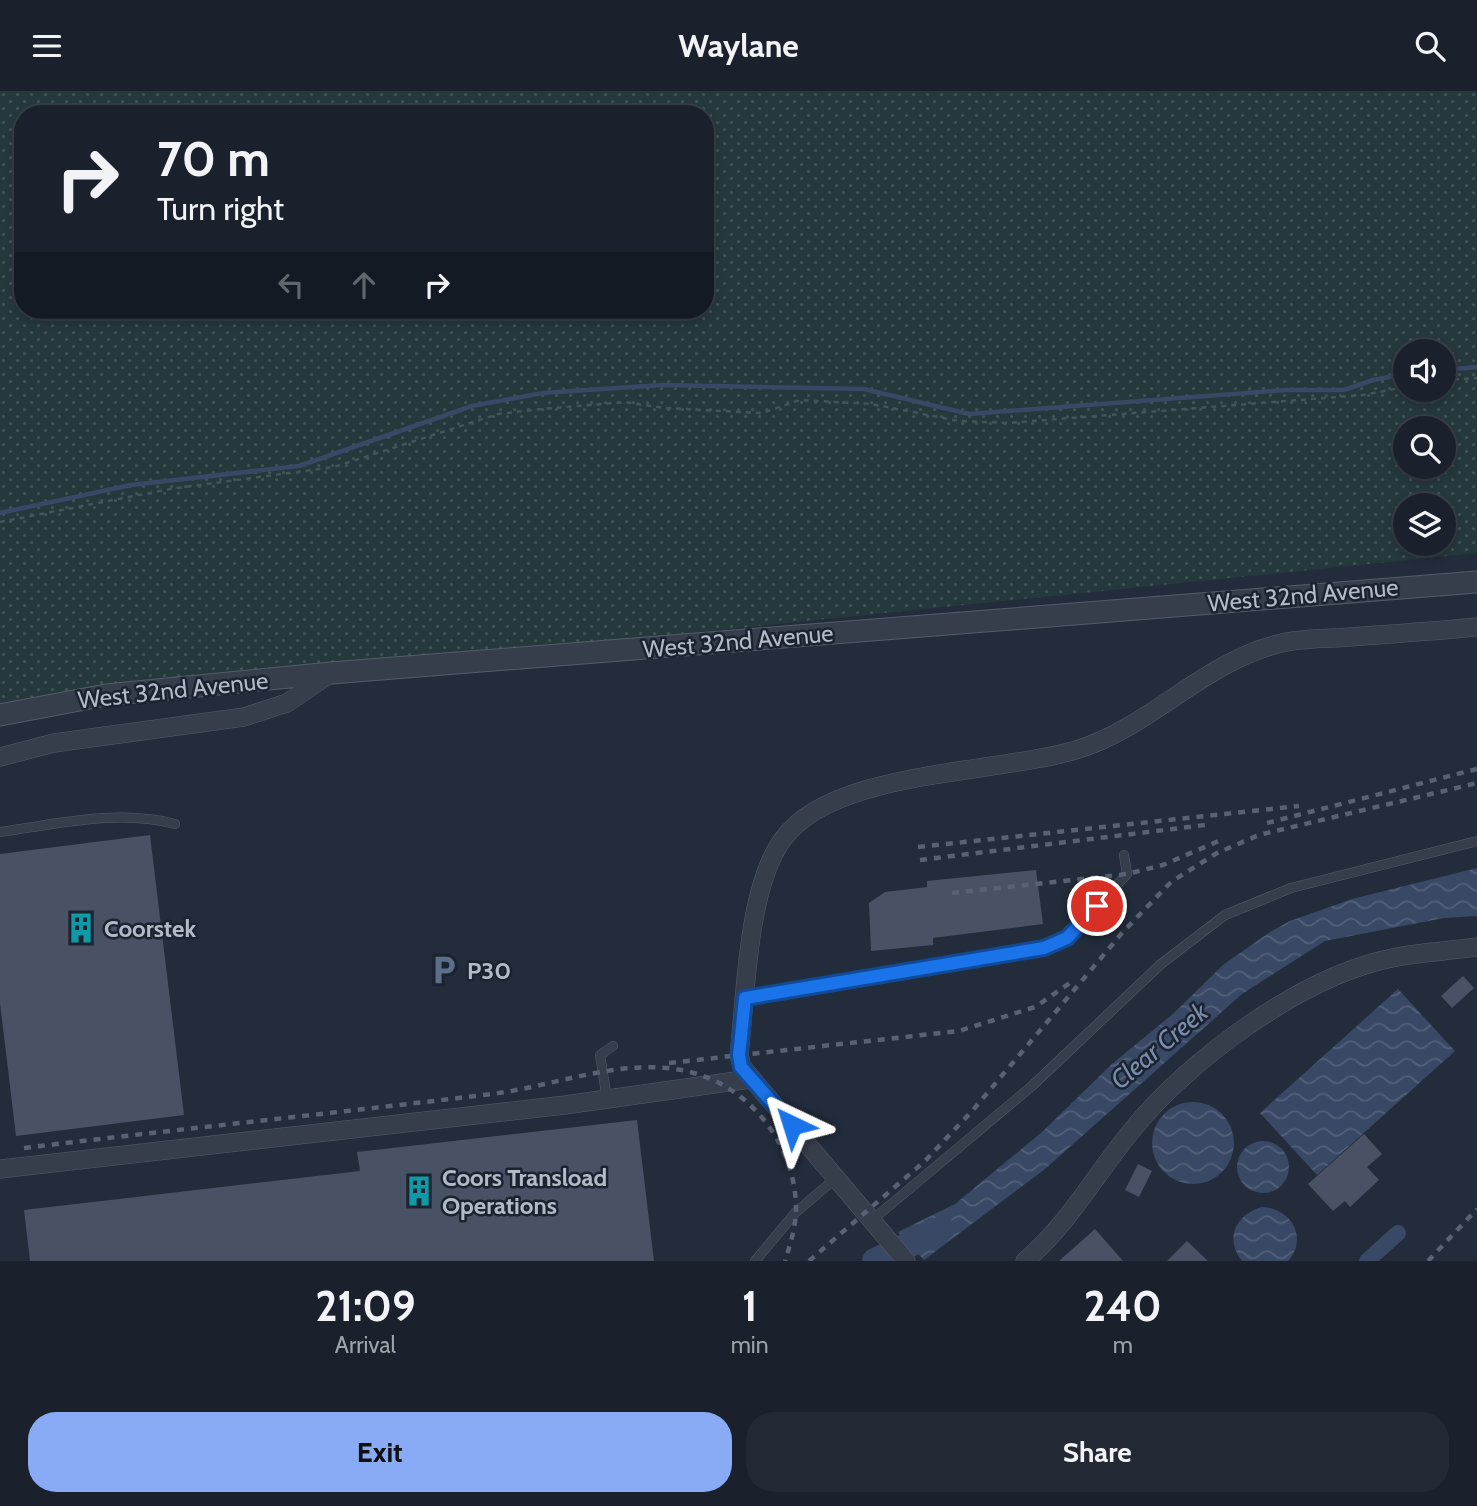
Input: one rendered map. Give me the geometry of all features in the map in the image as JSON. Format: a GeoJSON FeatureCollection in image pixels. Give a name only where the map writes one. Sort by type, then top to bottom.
{"type":"FeatureCollection","features":[{"type":"Feature","properties":{"kind":"street","name":"West 32nd Avenue"},"geometry":{"type":"LineString","coordinates":[[0,715],[106,695],[331,673],[1477,582]]}},
{"type":"Feature","properties":{"kind":"street"},"geometry":{"type":"LineString","coordinates":[[906,1261],[741,1067],[739,1055],[745,998],[760,887],[771,858],[783,838],[810,811],[867,789],[1077,750],[1113,735],[1231,662],[1282,643],[1477,627]]}},
{"type":"Feature","properties":{"kind":"street"},"geometry":{"type":"LineString","coordinates":[[0,757],[54,743],[244,717],[287,703],[331,673]]}},
{"type":"Feature","properties":{"kind":"street"},"geometry":{"type":"LineString","coordinates":[[1025,1261],[1056,1230],[1157,1100],[1223,1044],[1303,991],[1364,966],[1392,958],[1477,947]]}},
{"type":"Feature","properties":{"kind":"street"},"geometry":{"type":"LineString","coordinates":[[0,1169],[607,1099],[750,1079]]}},
{"type":"Feature","properties":{"kind":"lane"},"geometry":{"type":"LineString","coordinates":[[0,832],[118,817],[146,816],[175,824]]}},
{"type":"Feature","properties":{"kind":"lane"},"geometry":{"type":"LineString","coordinates":[[876,1227],[1171,955],[1225,915],[1291,888],[1477,841]]}},
{"type":"Feature","properties":{"kind":"lane"},"geometry":{"type":"LineString","coordinates":[[745,998],[1044,948],[1067,938],[1128,874],[1124,855]]}},
{"type":"Feature","properties":{"kind":"lane"},"geometry":{"type":"LineString","coordinates":[[607,1099],[600,1055],[613,1046]]}},
{"type":"Feature","properties":{"kind":"lane"},"geometry":{"type":"LineString","coordinates":[[755,1261],[796,1212],[836,1178]]}},
{"type":"Feature","properties":{"kind":"path"},"geometry":{"type":"LineString","coordinates":[[1456,380],[1477,379]]}},
{"type":"Feature","properties":{"kind":"path"},"geometry":{"type":"LineString","coordinates":[[0,522],[170,489],[334,467],[498,414],[542,409],[625,402],[664,408],[762,413],[800,400],[871,404],[959,421],[1008,423],[1363,394],[1393,389]]}},
{"type":"Feature","properties":{"kind":"green space"},"geometry":{"type":"Polygon","coordinates":[[[0,91],[1477,91],[1477,553],[1456,555],[1456,493],[1393,493],[1393,556],[1447,556],[0,703],[0,91]]]}},
{"type":"Feature","properties":{"kind":"water","name":"Clear Creek"},"geometry":{"type":"Polygon","coordinates":[[[1477,868],[1477,916],[1444,918],[1325,941],[1242,994],[1045,1169],[924,1260],[898,1232],[955,1204],[1042,1132],[1112,1064],[1174,1013],[1223,965],[1270,932],[1290,921],[1352,899],[1477,868]]]}},
{"type":"Feature","properties":{"kind":"water"},"geometry":{"type":"Polygon","coordinates":[[[1398,989],[1455,1051],[1317,1175],[1260,1113],[1398,989]]]}},
{"type":"Feature","properties":{"kind":"water"},"geometry":{"type":"Polygon","coordinates":[[[1193,1102],[1209,1105],[1222,1114],[1231,1127],[1234,1143],[1231,1159],[1222,1172],[1209,1181],[1193,1184],[1177,1181],[1164,1172],[1155,1159],[1152,1143],[1155,1127],[1164,1114],[1177,1105],[1193,1102]]]}},
{"type":"Feature","properties":{"kind":"water"},"geometry":{"type":"Polygon","coordinates":[[[1263,1141],[1273,1143],[1281,1149],[1287,1157],[1287,1177],[1281,1185],[1273,1191],[1263,1193],[1253,1191],[1245,1185],[1239,1177],[1237,1167],[1239,1157],[1245,1149],[1253,1143],[1263,1141]]]}},
{"type":"Feature","properties":{"kind":"water"},"geometry":{"type":"Polygon","coordinates":[[[1262,1207],[1281,1212],[1293,1225],[1297,1243],[1288,1261],[1242,1261],[1237,1253],[1234,1244],[1236,1228],[1245,1215],[1262,1207]]]}},
{"type":"Feature","properties":{"kind":"building","name":"Coorstek"},"geometry":{"type":"Polygon","coordinates":[[[150,835],[184,1115],[16,1136],[0,1003],[0,854],[150,835]]]}},
{"type":"Feature","properties":{"kind":"building"},"geometry":{"type":"Polygon","coordinates":[[[1036,870],[1043,924],[933,938],[933,945],[871,951],[869,903],[885,892],[927,887],[927,881],[1036,870]]]}},
{"type":"Feature","properties":{"kind":"building"},"geometry":{"type":"Polygon","coordinates":[[[1463,976],[1474,988],[1452,1008],[1441,996],[1463,976]]]}},
{"type":"Feature","properties":{"kind":"building","name":"Coors Transload Operations"},"geometry":{"type":"Polygon","coordinates":[[[637,1120],[654,1261],[30,1261],[24,1210],[360,1171],[357,1152],[637,1120]]]}},
{"type":"Feature","properties":{"kind":"building"},"geometry":{"type":"Polygon","coordinates":[[[1364,1134],[1382,1154],[1367,1167],[1379,1180],[1350,1207],[1345,1201],[1333,1211],[1308,1184],[1364,1134]]]}},
{"type":"Feature","properties":{"kind":"building"},"geometry":{"type":"Polygon","coordinates":[[[1138,1164],[1152,1171],[1139,1197],[1125,1190],[1138,1164]]]}},
{"type":"Feature","properties":{"kind":"building"},"geometry":{"type":"Polygon","coordinates":[[[1095,1229],[1123,1261],[1059,1261],[1095,1229]]]}},
{"type":"Feature","properties":{"kind":"building"},"geometry":{"type":"Polygon","coordinates":[[[1187,1241],[1208,1261],[1167,1261],[1187,1241]]]}},
{"type":"Feature","properties":{"kind":"waterway"},"geometry":{"type":"LineString","coordinates":[[1456,369],[1477,367]]}},
{"type":"Feature","properties":{"kind":"waterway"},"geometry":{"type":"LineString","coordinates":[[0,513],[131,485],[299,466],[472,406],[543,393],[662,385],[864,389],[969,414],[1285,390],[1344,390],[1393,376]]}},
{"type":"Feature","properties":{"kind":"waterway","name":"Clear Creek"},"geometry":{"type":"LineString","coordinates":[[875,1261],[942,1229]]}},
{"type":"Feature","properties":{"kind":"waterway"},"geometry":{"type":"LineString","coordinates":[[1367,1261],[1398,1233]]}},
{"type":"Feature","properties":{"kind":"railway"},"geometry":{"type":"LineString","coordinates":[[1267,823],[1477,769]]}},
{"type":"Feature","properties":{"kind":"railway"},"geometry":{"type":"LineString","coordinates":[[809,1261],[925,1161],[973,1110],[1122,933],[1171,882],[1217,853],[1259,835],[1477,783]]}},
{"type":"Feature","properties":{"kind":"railway"},"geometry":{"type":"LineString","coordinates":[[918,847],[1299,806]]}},
{"type":"Feature","properties":{"kind":"railway"},"geometry":{"type":"LineString","coordinates":[[920,860],[1205,825]]}},
{"type":"Feature","properties":{"kind":"railway"},"geometry":{"type":"LineString","coordinates":[[952,893],[1127,874],[1163,865],[1221,840]]}},
{"type":"Feature","properties":{"kind":"railway"},"geometry":{"type":"LineString","coordinates":[[669,1063],[959,1031],[1035,1007],[1074,980]]}},
{"type":"Feature","properties":{"kind":"railway"},"geometry":{"type":"LineString","coordinates":[[24,1148],[492,1094],[614,1070],[662,1068],[686,1071],[709,1078],[730,1089],[765,1121],[778,1141],[788,1162],[796,1209],[794,1229],[785,1261]]}},
{"type":"Feature","properties":{"kind":"railway"},"geometry":{"type":"LineString","coordinates":[[1428,1261],[1477,1209]]}},
{"type":"Feature","properties":{"kind":"place","name":"Coorstek"},"geometry":{"type":"Point","coordinates":[81,928]}},
{"type":"Feature","properties":{"kind":"place","name":"P30"},"geometry":{"type":"Point","coordinates":[444,970]}},
{"type":"Feature","properties":{"kind":"place","name":"Coors Transload Operations"},"geometry":{"type":"Point","coordinates":[419,1191]}},
{"type":"Feature","properties":{"kind":"route"},"geometry":{"type":"LineString","coordinates":[[792,1125],[741,1067],[739,1055],[745,998],[1044,948],[1067,938],[1097,906]]}}]}
